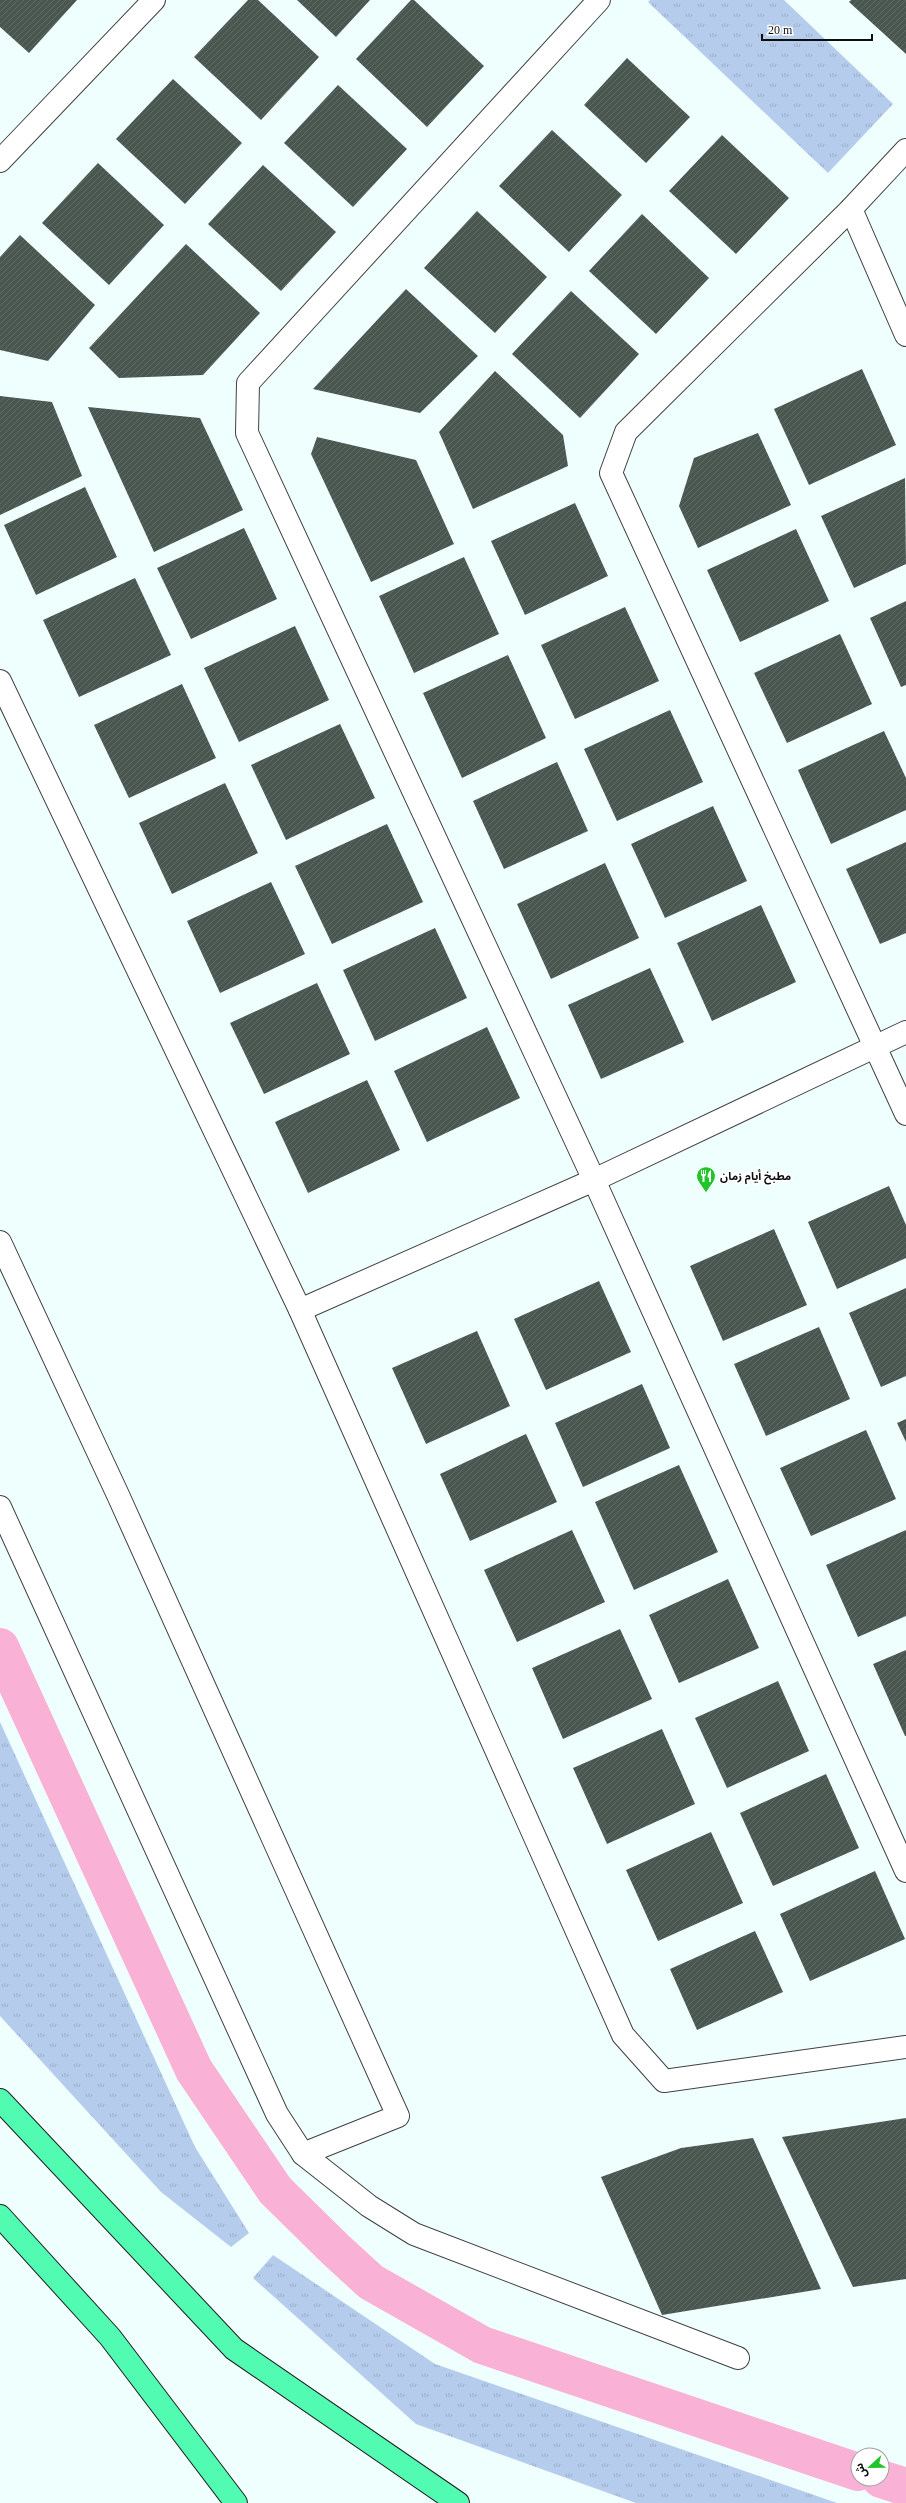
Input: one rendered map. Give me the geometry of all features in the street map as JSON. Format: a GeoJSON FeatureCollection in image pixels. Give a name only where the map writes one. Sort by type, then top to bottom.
{"type":"FeatureCollection","features":[{"type":"Feature","properties":{"kind":"highway"},"geometry":{"type":"LineString","coordinates":[[0,2100],[234,2349],[458,2503]]}},
{"type":"Feature","properties":{"kind":"highway"},"geometry":{"type":"LineString","coordinates":[[0,2216],[110,2337],[236,2503]]}},
{"type":"Feature","properties":{"kind":"street"},"geometry":{"type":"LineString","coordinates":[[0,161],[154,0]]}},
{"type":"Feature","properties":{"kind":"street"},"geometry":{"type":"LineString","coordinates":[[599,0],[248,383],[247,433],[594,1180],[906,1871]]}},
{"type":"Feature","properties":{"kind":"street"},"geometry":{"type":"LineString","coordinates":[[906,150],[851,209],[626,432],[612,473],[906,1114]]}},
{"type":"Feature","properties":{"kind":"street"},"geometry":{"type":"LineString","coordinates":[[851,209],[906,334]]}},
{"type":"Feature","properties":{"kind":"street"},"geometry":{"type":"LineString","coordinates":[[0,682],[300,1310],[623,2035],[664,2081],[906,2047]]}},
{"type":"Feature","properties":{"kind":"street"},"geometry":{"type":"LineString","coordinates":[[300,1310],[594,1180],[906,1032]]}},
{"type":"Feature","properties":{"kind":"street"},"geometry":{"type":"LineString","coordinates":[[0,1242],[118,1495],[398,2116],[303,2154]]}},
{"type":"Feature","properties":{"kind":"street"},"geometry":{"type":"LineString","coordinates":[[0,1507],[277,2114],[303,2154],[369,2206],[414,2234],[738,2358]]}},
{"type":"Feature","properties":{"kind":"green space"},"geometry":{"type":"Polygon","coordinates":[[[650,0],[784,0],[893,104],[828,173],[648,2],[650,0]]]}},
{"type":"Feature","properties":{"kind":"green space"},"geometry":{"type":"Polygon","coordinates":[[[0,1722],[195,2147],[249,2233],[231,2247],[161,2192],[0,2016],[0,1722]]]}},
{"type":"Feature","properties":{"kind":"green space"},"geometry":{"type":"Polygon","coordinates":[[[273,2255],[435,2364],[837,2503],[636,2503],[416,2424],[253,2278],[273,2255]]]}},
{"type":"Feature","properties":{"kind":"building"},"geometry":{"type":"Polygon","coordinates":[[[0,0],[77,0],[29,53],[0,27],[0,0]]]}},
{"type":"Feature","properties":{"kind":"building"},"geometry":{"type":"Polygon","coordinates":[[[248,0],[258,0],[319,57],[261,120],[194,57],[248,0]]]}},
{"type":"Feature","properties":{"kind":"building"},"geometry":{"type":"Polygon","coordinates":[[[297,0],[370,0],[336,37],[297,0]]]}},
{"type":"Feature","properties":{"kind":"building"},"geometry":{"type":"Polygon","coordinates":[[[411,0],[414,0],[484,66],[427,127],[356,59],[411,0]]]}},
{"type":"Feature","properties":{"kind":"building"},"geometry":{"type":"Polygon","coordinates":[[[851,0],[906,0],[906,54],[849,2],[851,0]]]}},
{"type":"Feature","properties":{"kind":"building"},"geometry":{"type":"Polygon","coordinates":[[[627,58],[690,117],[646,163],[584,105],[627,58]]]}},
{"type":"Feature","properties":{"kind":"building"},"geometry":{"type":"Polygon","coordinates":[[[173,79],[242,143],[185,204],[116,139],[173,79]]]}},
{"type":"Feature","properties":{"kind":"building"},"geometry":{"type":"Polygon","coordinates":[[[338,85],[407,149],[353,207],[284,143],[338,85]]]}},
{"type":"Feature","properties":{"kind":"building"},"geometry":{"type":"Polygon","coordinates":[[[552,130],[622,195],[569,252],[499,186],[552,130]]]}},
{"type":"Feature","properties":{"kind":"building"},"geometry":{"type":"Polygon","coordinates":[[[722,135],[789,198],[736,254],[669,191],[722,135]]]}},
{"type":"Feature","properties":{"kind":"building"},"geometry":{"type":"Polygon","coordinates":[[[98,163],[164,225],[109,285],[42,223],[98,163]]]}},
{"type":"Feature","properties":{"kind":"building"},"geometry":{"type":"Polygon","coordinates":[[[263,165],[336,232],[281,291],[208,224],[263,165]]]}},
{"type":"Feature","properties":{"kind":"building"},"geometry":{"type":"Polygon","coordinates":[[[477,211],[547,277],[495,333],[424,268],[477,211]]]}},
{"type":"Feature","properties":{"kind":"building"},"geometry":{"type":"Polygon","coordinates":[[[642,214],[709,278],[656,334],[589,271],[642,214]]]}},
{"type":"Feature","properties":{"kind":"building"},"geometry":{"type":"Polygon","coordinates":[[[20,235],[95,305],[48,361],[0,350],[0,257],[20,235]]]}},
{"type":"Feature","properties":{"kind":"building"},"geometry":{"type":"Polygon","coordinates":[[[186,244],[260,313],[203,375],[119,378],[89,348],[186,244]]]}},
{"type":"Feature","properties":{"kind":"building"},"geometry":{"type":"Polygon","coordinates":[[[406,289],[478,356],[420,413],[313,389],[406,289]]]}},
{"type":"Feature","properties":{"kind":"building"},"geometry":{"type":"Polygon","coordinates":[[[571,291],[639,354],[580,418],[512,354],[571,291]]]}},
{"type":"Feature","properties":{"kind":"building"},"geometry":{"type":"Polygon","coordinates":[[[862,369],[896,445],[809,485],[774,409],[862,369]]]}},
{"type":"Feature","properties":{"kind":"building"},"geometry":{"type":"Polygon","coordinates":[[[495,371],[563,435],[568,466],[473,509],[439,432],[495,371]]]}},
{"type":"Feature","properties":{"kind":"building"},"geometry":{"type":"Polygon","coordinates":[[[0,396],[52,402],[82,476],[0,515],[0,396]]]}},
{"type":"Feature","properties":{"kind":"building"},"geometry":{"type":"Polygon","coordinates":[[[88,407],[200,418],[243,510],[154,552],[88,407]]]}},
{"type":"Feature","properties":{"kind":"building"},"geometry":{"type":"Polygon","coordinates":[[[758,433],[791,505],[698,548],[679,506],[694,458],[758,433]]]}},
{"type":"Feature","properties":{"kind":"building"},"geometry":{"type":"Polygon","coordinates":[[[317,437],[416,460],[454,544],[371,582],[311,454],[317,437]]]}},
{"type":"Feature","properties":{"kind":"building"},"geometry":{"type":"Polygon","coordinates":[[[905,478],[906,564],[854,588],[821,516],[905,478]]]}},
{"type":"Feature","properties":{"kind":"building"},"geometry":{"type":"Polygon","coordinates":[[[85,487],[117,557],[36,595],[4,525],[85,487]]]}},
{"type":"Feature","properties":{"kind":"building"},"geometry":{"type":"Polygon","coordinates":[[[575,503],[608,576],[525,615],[491,541],[575,503]]]}},
{"type":"Feature","properties":{"kind":"building"},"geometry":{"type":"Polygon","coordinates":[[[244,528],[277,599],[191,639],[157,568],[244,528]]]}},
{"type":"Feature","properties":{"kind":"building"},"geometry":{"type":"Polygon","coordinates":[[[796,529],[829,601],[740,642],[707,570],[796,529]]]}},
{"type":"Feature","properties":{"kind":"building"},"geometry":{"type":"Polygon","coordinates":[[[464,557],[499,634],[414,673],[379,596],[464,557]]]}},
{"type":"Feature","properties":{"kind":"building"},"geometry":{"type":"Polygon","coordinates":[[[135,578],[171,655],[79,697],[43,620],[135,578]]]}},
{"type":"Feature","properties":{"kind":"building"},"geometry":{"type":"Polygon","coordinates":[[[906,601],[906,685],[901,687],[870,618],[906,601]]]}},
{"type":"Feature","properties":{"kind":"building"},"geometry":{"type":"Polygon","coordinates":[[[625,607],[659,681],[575,719],[541,645],[625,607]]]}},
{"type":"Feature","properties":{"kind":"building"},"geometry":{"type":"Polygon","coordinates":[[[295,626],[329,700],[239,742],[204,668],[295,626]]]}},
{"type":"Feature","properties":{"kind":"building"},"geometry":{"type":"Polygon","coordinates":[[[840,634],[872,704],[787,743],[754,673],[840,634]]]}},
{"type":"Feature","properties":{"kind":"building"},"geometry":{"type":"Polygon","coordinates":[[[508,655],[546,738],[462,778],[423,693],[508,655]]]}},
{"type":"Feature","properties":{"kind":"building"},"geometry":{"type":"Polygon","coordinates":[[[182,684],[216,758],[129,798],[94,725],[182,684]]]}},
{"type":"Feature","properties":{"kind":"building"},"geometry":{"type":"Polygon","coordinates":[[[670,710],[703,782],[617,821],[584,749],[670,710]]]}},
{"type":"Feature","properties":{"kind":"building"},"geometry":{"type":"Polygon","coordinates":[[[340,724],[375,798],[286,840],[251,765],[340,724]]]}},
{"type":"Feature","properties":{"kind":"building"},"geometry":{"type":"Polygon","coordinates":[[[884,731],[906,778],[906,810],[831,844],[798,770],[884,731]]]}},
{"type":"Feature","properties":{"kind":"building"},"geometry":{"type":"Polygon","coordinates":[[[557,762],[588,831],[504,869],[473,801],[557,762]]]}},
{"type":"Feature","properties":{"kind":"building"},"geometry":{"type":"Polygon","coordinates":[[[225,783],[258,853],[172,894],[139,823],[225,783]]]}},
{"type":"Feature","properties":{"kind":"building"},"geometry":{"type":"Polygon","coordinates":[[[713,806],[747,881],[665,918],[631,844],[713,806]]]}},
{"type":"Feature","properties":{"kind":"building"},"geometry":{"type":"Polygon","coordinates":[[[387,824],[423,902],[332,944],[295,866],[387,824]]]}},
{"type":"Feature","properties":{"kind":"building"},"geometry":{"type":"Polygon","coordinates":[[[906,842],[906,933],[880,944],[846,869],[906,842]]]}},
{"type":"Feature","properties":{"kind":"building"},"geometry":{"type":"Polygon","coordinates":[[[605,863],[639,938],[551,979],[517,904],[605,863]]]}},
{"type":"Feature","properties":{"kind":"building"},"geometry":{"type":"Polygon","coordinates":[[[271,882],[305,954],[220,993],[187,921],[271,882]]]}},
{"type":"Feature","properties":{"kind":"building"},"geometry":{"type":"Polygon","coordinates":[[[761,905],[796,982],[712,1021],[677,943],[761,905]]]}},
{"type":"Feature","properties":{"kind":"building"},"geometry":{"type":"Polygon","coordinates":[[[435,928],[467,998],[375,1041],[343,970],[435,928]]]}},
{"type":"Feature","properties":{"kind":"building"},"geometry":{"type":"Polygon","coordinates":[[[650,968],[684,1042],[601,1079],[568,1005],[650,968]]]}},
{"type":"Feature","properties":{"kind":"building"},"geometry":{"type":"Polygon","coordinates":[[[317,983],[350,1054],[264,1094],[230,1023],[317,983]]]}},
{"type":"Feature","properties":{"kind":"building"},"geometry":{"type":"Polygon","coordinates":[[[487,1027],[520,1098],[427,1142],[394,1071],[487,1027]]]}},
{"type":"Feature","properties":{"kind":"building"},"geometry":{"type":"Polygon","coordinates":[[[367,1080],[400,1150],[308,1193],[275,1122],[367,1080]]]}},
{"type":"Feature","properties":{"kind":"building"},"geometry":{"type":"Polygon","coordinates":[[[889,1186],[906,1225],[906,1258],[837,1289],[808,1222],[889,1186]]]}},
{"type":"Feature","properties":{"kind":"building"},"geometry":{"type":"Polygon","coordinates":[[[774,1229],[807,1305],[723,1341],[690,1266],[774,1229]]]}},
{"type":"Feature","properties":{"kind":"building"},"geometry":{"type":"Polygon","coordinates":[[[599,1281],[631,1352],[546,1390],[514,1319],[599,1281]]]}},
{"type":"Feature","properties":{"kind":"building"},"geometry":{"type":"Polygon","coordinates":[[[906,1288],[906,1376],[881,1387],[849,1313],[906,1288]]]}},
{"type":"Feature","properties":{"kind":"building"},"geometry":{"type":"Polygon","coordinates":[[[819,1327],[850,1399],[766,1436],[734,1364],[819,1327]]]}},
{"type":"Feature","properties":{"kind":"building"},"geometry":{"type":"Polygon","coordinates":[[[477,1331],[510,1406],[426,1444],[392,1368],[477,1331]]]}},
{"type":"Feature","properties":{"kind":"building"},"geometry":{"type":"Polygon","coordinates":[[[642,1384],[670,1448],[583,1487],[555,1423],[642,1384]]]}},
{"type":"Feature","properties":{"kind":"building"},"geometry":{"type":"Polygon","coordinates":[[[906,1419],[906,1442],[897,1423],[906,1419]]]}},
{"type":"Feature","properties":{"kind":"building"},"geometry":{"type":"Polygon","coordinates":[[[866,1430],[896,1499],[811,1536],[780,1468],[866,1430]]]}},
{"type":"Feature","properties":{"kind":"building"},"geometry":{"type":"Polygon","coordinates":[[[526,1434],[557,1502],[470,1541],[440,1474],[526,1434]]]}},
{"type":"Feature","properties":{"kind":"building"},"geometry":{"type":"Polygon","coordinates":[[[679,1465],[718,1552],[634,1590],[595,1502],[679,1465]]]}},
{"type":"Feature","properties":{"kind":"building"},"geometry":{"type":"Polygon","coordinates":[[[572,1530],[605,1602],[517,1642],[484,1570],[572,1530]]]}},
{"type":"Feature","properties":{"kind":"building"},"geometry":{"type":"Polygon","coordinates":[[[906,1530],[906,1616],[858,1637],[826,1565],[906,1530]]]}},
{"type":"Feature","properties":{"kind":"building"},"geometry":{"type":"Polygon","coordinates":[[[728,1579],[759,1648],[679,1683],[649,1615],[728,1579]]]}},
{"type":"Feature","properties":{"kind":"building"},"geometry":{"type":"Polygon","coordinates":[[[620,1629],[652,1699],[563,1739],[532,1668],[620,1629]]]}},
{"type":"Feature","properties":{"kind":"building"},"geometry":{"type":"Polygon","coordinates":[[[906,1650],[906,1736],[905,1736],[873,1664],[906,1650]]]}},
{"type":"Feature","properties":{"kind":"building"},"geometry":{"type":"Polygon","coordinates":[[[778,1681],[809,1751],[727,1788],[695,1718],[778,1681]]]}},
{"type":"Feature","properties":{"kind":"building"},"geometry":{"type":"Polygon","coordinates":[[[662,1729],[695,1804],[607,1844],[573,1768],[662,1729]]]}},
{"type":"Feature","properties":{"kind":"building"},"geometry":{"type":"Polygon","coordinates":[[[826,1774],[859,1848],[773,1886],[740,1813],[826,1774]]]}},
{"type":"Feature","properties":{"kind":"building"},"geometry":{"type":"Polygon","coordinates":[[[711,1832],[743,1903],[658,1941],[626,1870],[711,1832]]]}},
{"type":"Feature","properties":{"kind":"building"},"geometry":{"type":"Polygon","coordinates":[[[875,1871],[905,1939],[810,1981],[780,1914],[875,1871]]]}},
{"type":"Feature","properties":{"kind":"building"},"geometry":{"type":"Polygon","coordinates":[[[755,1931],[783,1992],[697,2030],[670,1969],[755,1931]]]}},
{"type":"Feature","properties":{"kind":"building"},"geometry":{"type":"Polygon","coordinates":[[[906,2118],[906,2279],[853,2287],[782,2137],[906,2118]]]}},
{"type":"Feature","properties":{"kind":"building"},"geometry":{"type":"Polygon","coordinates":[[[753,2138],[821,2289],[662,2315],[601,2177],[681,2148],[753,2138]]]}},
{"type":"Feature","properties":{"kind":"waterway"},"geometry":{"type":"LineString","coordinates":[[0,1647],[194,2070],[275,2190],[336,2250],[371,2282],[482,2345],[850,2469]]}},
{"type":"Feature","properties":{"kind":"waterway"},"geometry":{"type":"LineString","coordinates":[[890,2482],[906,2487]]}},
{"type":"Feature","properties":{"kind":"place","name":"مطبخ أيام زمان"},"geometry":{"type":"Point","coordinates":[706,1193]}}]}
